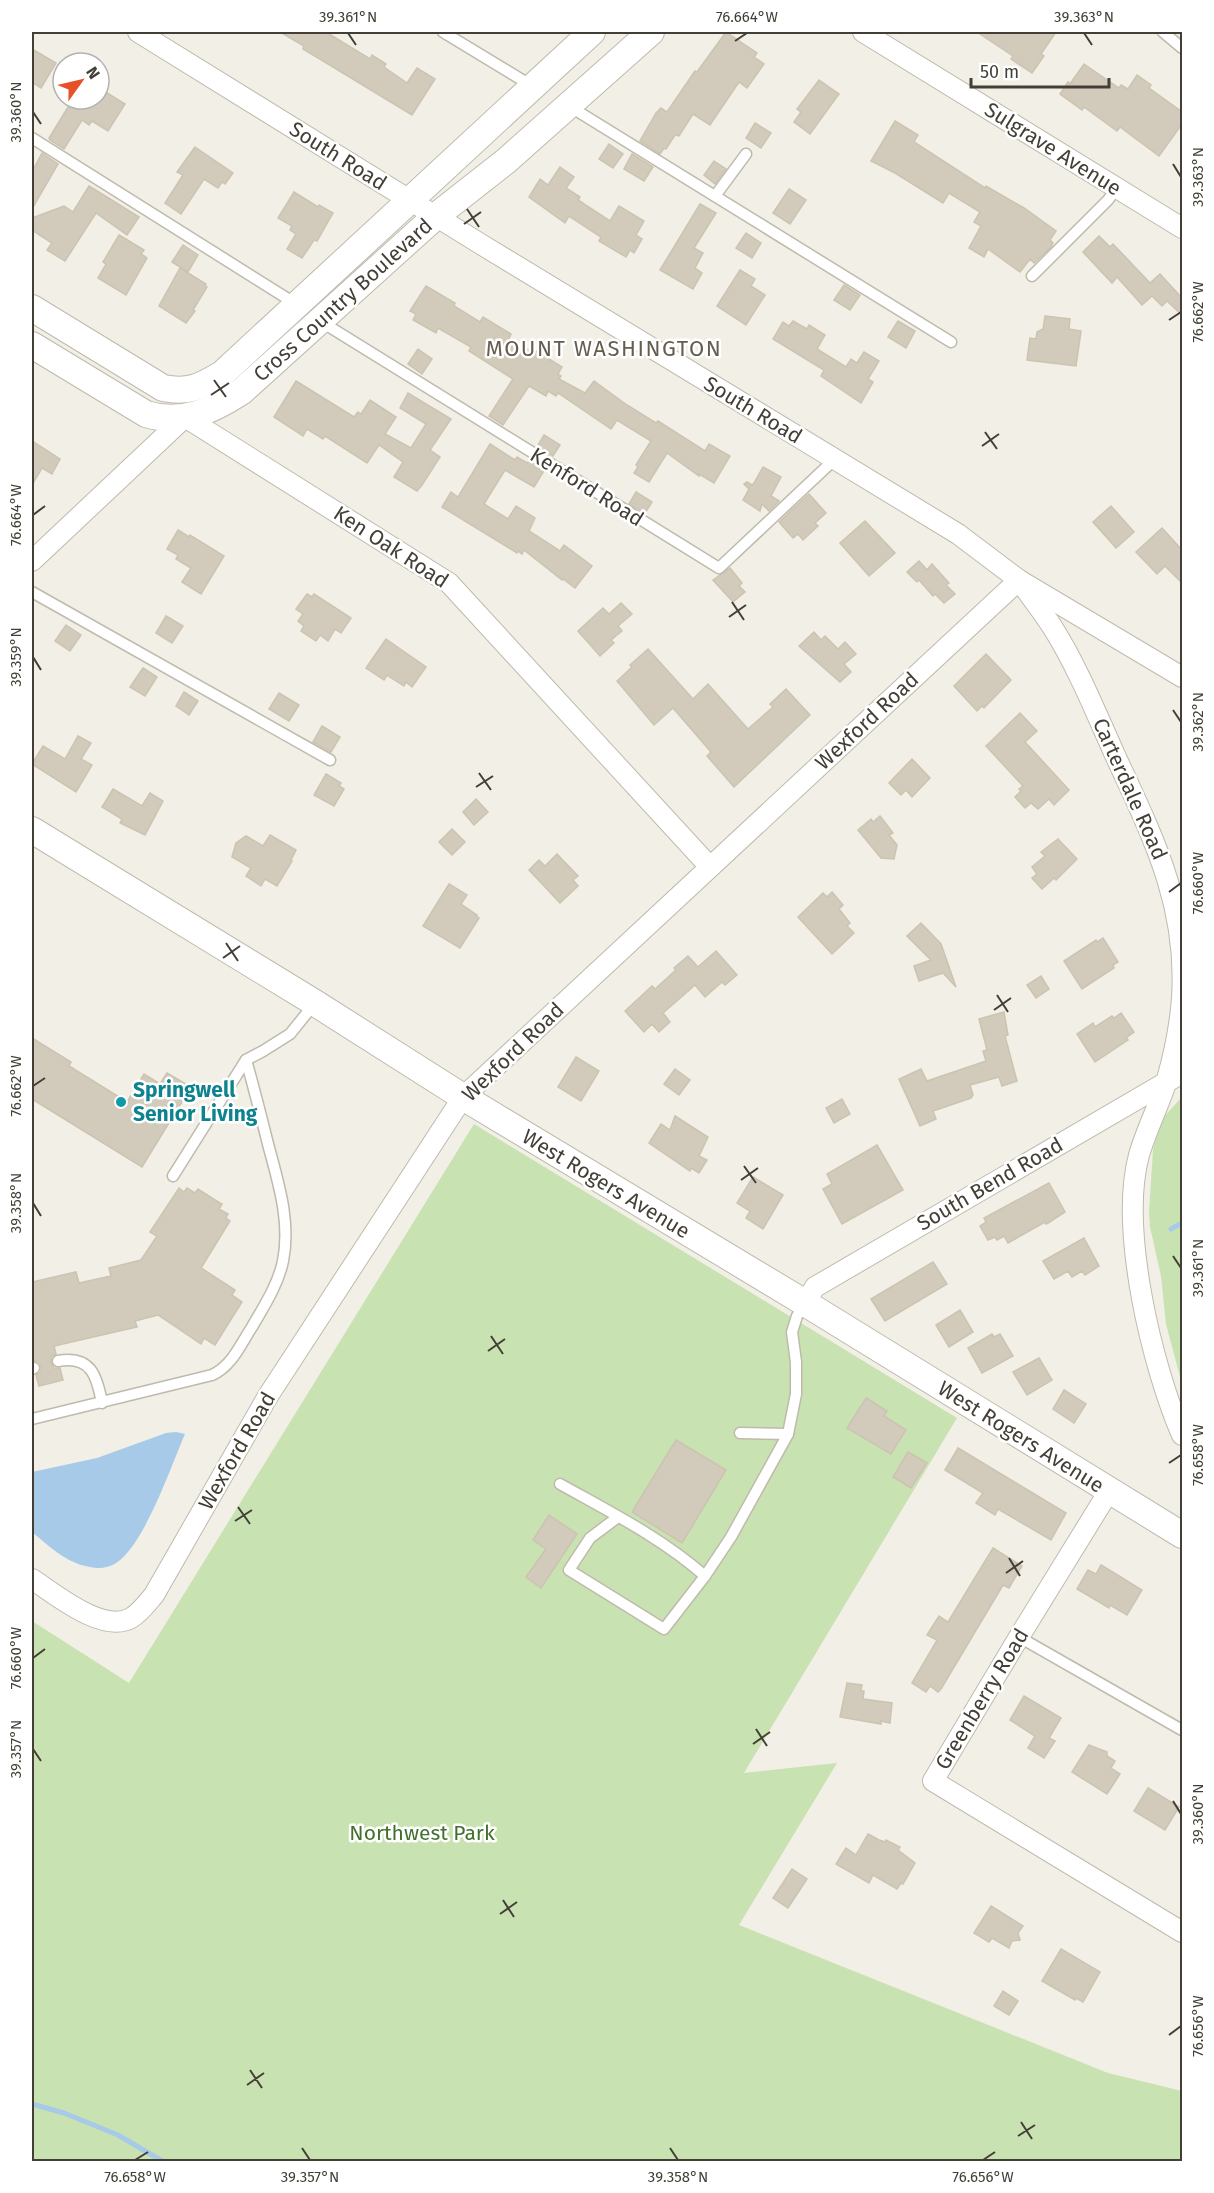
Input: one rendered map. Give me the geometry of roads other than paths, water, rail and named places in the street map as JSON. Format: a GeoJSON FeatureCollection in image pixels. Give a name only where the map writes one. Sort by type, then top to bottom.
{"type":"FeatureCollection","features":[{"type":"Feature","properties":{"kind":"street","name":"South Road"},"geometry":{"type":"LineString","coordinates":[[138,32],[958,534],[1019,580],[1182,676]]}},
{"type":"Feature","properties":{"kind":"street","name":"Cross Country Boulevard"},"geometry":{"type":"LineString","coordinates":[[180,391],[199,387],[222,374],[592,32]]}},
{"type":"Feature","properties":{"kind":"street","name":"Cross Country Boulevard"},"geometry":{"type":"LineString","coordinates":[[32,561],[185,417],[206,412],[241,392],[436,216],[506,161],[651,32]]}},
{"type":"Feature","properties":{"kind":"street","name":"Sulgrave Avenue"},"geometry":{"type":"LineString","coordinates":[[862,32],[1182,228]]}},
{"type":"Feature","properties":{"kind":"street"},"geometry":{"type":"LineString","coordinates":[[32,308],[163,388],[180,391],[185,417],[160,418],[146,414],[32,345]]}},
{"type":"Feature","properties":{"kind":"street","name":"Ken Oak Road"},"geometry":{"type":"LineString","coordinates":[[185,417],[448,583],[710,867]]}},
{"type":"Feature","properties":{"kind":"street","name":"Wexford Road"},"geometry":{"type":"LineString","coordinates":[[32,1579],[90,1616],[107,1622],[119,1623],[136,1614],[154,1595],[268,1396],[463,1097],[1019,580]]}},
{"type":"Feature","properties":{"kind":"street","name":"Carterdale Road"},"geometry":{"type":"LineString","coordinates":[[1019,580],[1053,629],[1076,671],[1149,828],[1167,874],[1177,912],[1182,953],[1182,996],[1178,1035],[1165,1083],[1139,1157],[1134,1192],[1139,1278],[1148,1326],[1162,1378],[1182,1436]]}},
{"type":"Feature","properties":{"kind":"street","name":"West Rogers Avenue"},"geometry":{"type":"LineString","coordinates":[[32,830],[315,1003],[463,1097],[805,1303],[1182,1535]]}},
{"type":"Feature","properties":{"kind":"street","name":"South Bend Road"},"geometry":{"type":"LineString","coordinates":[[805,1303],[815,1287],[1182,1073]]}},
{"type":"Feature","properties":{"kind":"street","name":"Greenberry Road"},"geometry":{"type":"LineString","coordinates":[[1109,1491],[933,1781],[1182,1932]]}},
{"type":"Feature","properties":{"kind":"lane"},"geometry":{"type":"LineString","coordinates":[[443,32],[533,86]]}},
{"type":"Feature","properties":{"kind":"lane"},"geometry":{"type":"LineString","coordinates":[[1163,32],[1182,48]]}},
{"type":"Feature","properties":{"kind":"lane"},"geometry":{"type":"LineString","coordinates":[[569,106],[951,342]]}},
{"type":"Feature","properties":{"kind":"lane"},"geometry":{"type":"LineString","coordinates":[[32,138],[296,304]]}},
{"type":"Feature","properties":{"kind":"lane"},"geometry":{"type":"LineString","coordinates":[[715,196],[746,154]]}},
{"type":"Feature","properties":{"kind":"lane"},"geometry":{"type":"LineString","coordinates":[[1032,276],[1108,200],[1116,189]]}},
{"type":"Feature","properties":{"kind":"lane","name":"Kenford Road"},"geometry":{"type":"LineString","coordinates":[[320,321],[719,568],[835,459]]}},
{"type":"Feature","properties":{"kind":"lane"},"geometry":{"type":"LineString","coordinates":[[32,592],[330,760]]}},
{"type":"Feature","properties":{"kind":"lane"},"geometry":{"type":"LineString","coordinates":[[173,1176],[246,1060],[290,1034],[315,1003]]}},
{"type":"Feature","properties":{"kind":"lane"},"geometry":{"type":"LineString","coordinates":[[32,1419],[201,1379],[221,1371],[230,1361],[276,1284],[286,1241],[285,1217],[278,1178],[246,1060]]}},
{"type":"Feature","properties":{"kind":"lane"},"geometry":{"type":"LineString","coordinates":[[618,1517],[590,1538],[569,1570],[664,1629],[705,1576],[731,1537],[788,1434],[796,1394],[796,1362],[792,1332],[797,1316],[805,1303]]}},
{"type":"Feature","properties":{"kind":"lane"},"geometry":{"type":"LineString","coordinates":[[58,1361],[70,1359],[89,1366],[98,1380],[102,1402]]}},
{"type":"Feature","properties":{"kind":"lane"},"geometry":{"type":"LineString","coordinates":[[740,1433],[788,1434]]}},
{"type":"Feature","properties":{"kind":"lane"},"geometry":{"type":"LineString","coordinates":[[560,1484],[634,1525],[685,1558],[705,1576]]}},
{"type":"Feature","properties":{"kind":"lane"},"geometry":{"type":"LineString","coordinates":[[1019,1637],[1182,1730]]}},
{"type":"Feature","properties":{"kind":"water"},"geometry":{"type":"Polygon","coordinates":[[[166,1433],[185,1434],[156,1504],[137,1540],[116,1563],[100,1568],[81,1565],[58,1553],[32,1532],[32,1472],[97,1458],[166,1433]]]}},
{"type":"Feature","properties":{"kind":"waterway"},"geometry":{"type":"LineString","coordinates":[[1171,1229],[1182,1223]]}},
{"type":"Feature","properties":{"kind":"waterway"},"geometry":{"type":"LineString","coordinates":[[32,2104],[64,2113],[118,2135],[164,2162]]}},
{"type":"Feature","properties":{"kind":"place","name":"Springwell Senior Living"},"geometry":{"type":"Point","coordinates":[121,1102]}},
{"type":"Feature","properties":{"kind":"district","name":"MOUNT WASHINGTON"},"geometry":{"type":"Point","coordinates":[604,348]}},
{"type":"Feature","properties":{"kind":"park label","name":"Northwest Park"},"geometry":{"type":"Point","coordinates":[422,1833]}}]}
